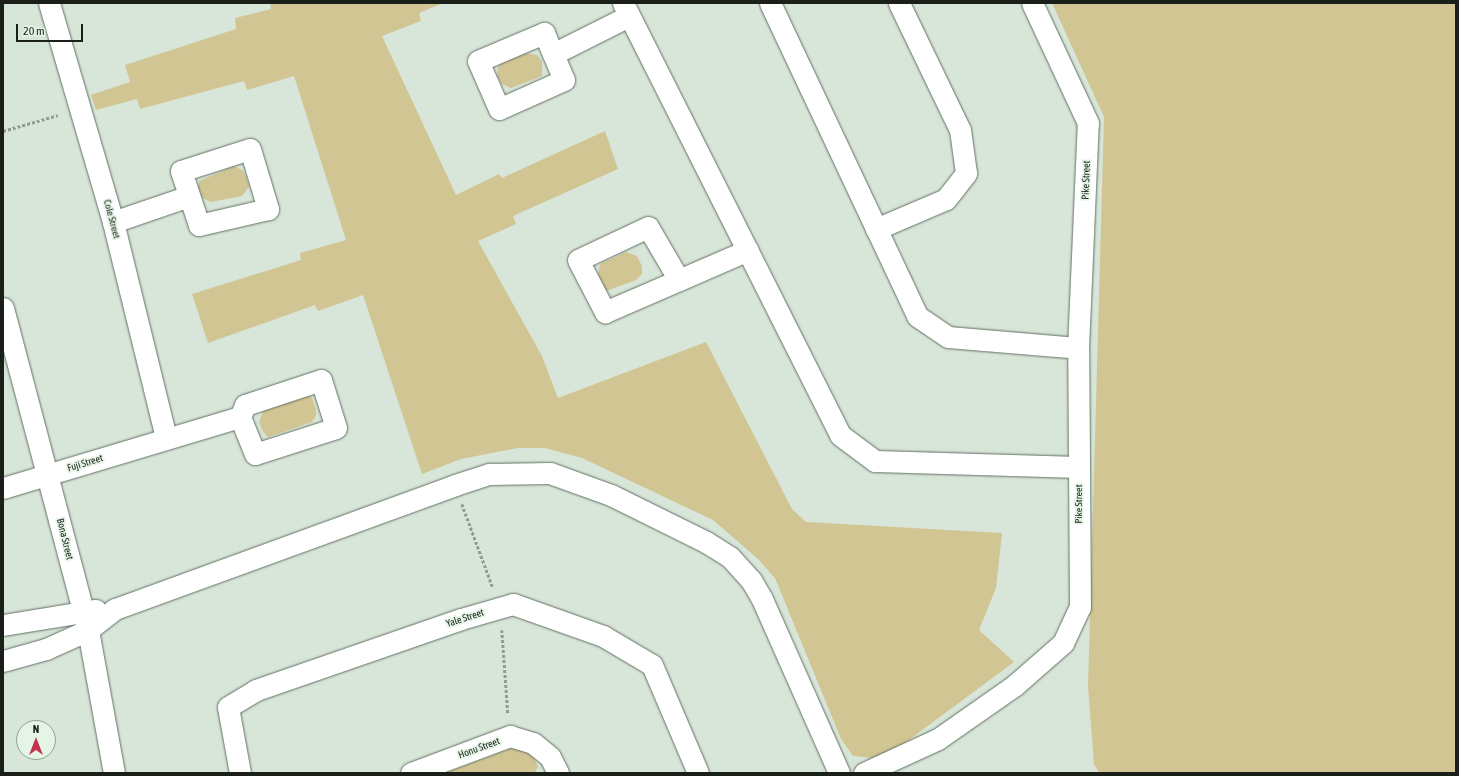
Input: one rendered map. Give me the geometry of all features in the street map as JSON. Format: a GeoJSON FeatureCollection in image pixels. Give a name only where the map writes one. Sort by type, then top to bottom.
{"type":"FeatureCollection","features":[{"type":"Feature","properties":{"kind":"street","name":"Cole Street"},"geometry":{"type":"LineString","coordinates":[[49,3],[113,222],[166,438]]}},
{"type":"Feature","properties":{"kind":"street"},"geometry":{"type":"LineString","coordinates":[[770,3],[917,316],[948,337],[1078,348]]}},
{"type":"Feature","properties":{"kind":"street"},"geometry":{"type":"LineString","coordinates":[[876,228],[946,199],[966,173],[960,130],[899,3]]}},
{"type":"Feature","properties":{"kind":"street","name":"Pike Street"},"geometry":{"type":"LineString","coordinates":[[864,773],[938,739],[1015,685],[1063,643],[1080,607],[1078,348],[1088,122],[1032,3]]}},
{"type":"Feature","properties":{"kind":"street"},"geometry":{"type":"LineString","coordinates":[[553,54],[626,9],[840,435],[875,461],[1079,467]]}},
{"type":"Feature","properties":{"kind":"street"},"geometry":{"type":"LineString","coordinates":[[113,222],[189,196]]}},
{"type":"Feature","properties":{"kind":"street"},"geometry":{"type":"LineString","coordinates":[[679,280],[648,227],[578,260],[605,312],[679,280],[748,250]]}},
{"type":"Feature","properties":{"kind":"street","name":"Bona Street"},"geometry":{"type":"LineString","coordinates":[[3,308],[88,630],[114,773]]}},
{"type":"Feature","properties":{"kind":"street"},"geometry":{"type":"LineString","coordinates":[[321,380],[336,428],[255,454],[240,417],[245,405],[321,380]]}},
{"type":"Feature","properties":{"kind":"street","name":"Fuji Street"},"geometry":{"type":"LineString","coordinates":[[3,488],[240,417]]}},
{"type":"Feature","properties":{"kind":"street"},"geometry":{"type":"LineString","coordinates":[[3,661],[46,649],[88,630],[115,610],[455,485],[489,474],[550,473],[611,495],[706,542],[730,557],[751,580],[762,599],[839,773]]}},
{"type":"Feature","properties":{"kind":"street","name":"Yale Street"},"geometry":{"type":"LineString","coordinates":[[240,773],[228,707],[256,690],[500,607],[513,604],[603,636],[652,666],[698,773]]}},
{"type":"Feature","properties":{"kind":"street"},"geometry":{"type":"LineString","coordinates":[[3,625],[83,610],[115,610]]}},
{"type":"Feature","properties":{"kind":"street","name":"Honu Street"},"geometry":{"type":"LineString","coordinates":[[411,773],[510,736],[533,743],[550,757],[558,773]]}},
{"type":"Feature","properties":{"kind":"path"},"geometry":{"type":"LineString","coordinates":[[3,131],[80,109]]}},
{"type":"Feature","properties":{"kind":"path"},"geometry":{"type":"LineString","coordinates":[[455,485],[500,607],[510,736]]}},
{"type":"Feature","properties":{"kind":"shaded area"},"geometry":{"type":"Polygon","coordinates":[[[270,3],[443,3],[419,13],[421,21],[382,36],[456,195],[499,174],[502,178],[605,131],[618,169],[513,216],[516,224],[478,241],[542,356],[558,398],[706,342],[792,509],[806,522],[1002,533],[996,588],[979,630],[1014,662],[898,748],[872,758],[853,756],[841,739],[775,578],[758,559],[713,520],[582,458],[545,448],[518,448],[461,459],[422,474],[363,295],[318,311],[315,305],[208,343],[192,294],[301,260],[300,253],[346,240],[294,76],[247,90],[244,81],[140,109],[137,99],[96,110],[91,95],[130,82],[125,65],[236,29],[235,18],[271,9],[270,3]]]}},
{"type":"Feature","properties":{"kind":"shaded area"},"geometry":{"type":"Polygon","coordinates":[[[1052,3],[1456,3],[1456,773],[1099,773],[1094,764],[1088,687],[1104,117],[1052,3]]]}},
{"type":"Feature","properties":{"kind":"shaded area"},"geometry":{"type":"Polygon","coordinates":[[[523,53],[537,55],[542,61],[542,76],[511,88],[502,84],[497,76],[498,67],[506,60],[523,53]]]}},
{"type":"Feature","properties":{"kind":"shaded area"},"geometry":{"type":"Polygon","coordinates":[[[234,166],[242,170],[246,176],[249,187],[242,196],[211,202],[203,198],[198,187],[199,181],[234,166]]]}},
{"type":"Feature","properties":{"kind":"shaded area"},"geometry":{"type":"Polygon","coordinates":[[[626,252],[637,256],[642,266],[642,274],[636,280],[606,291],[601,285],[598,275],[600,264],[626,252]]]}},
{"type":"Feature","properties":{"kind":"shaded area"},"geometry":{"type":"Polygon","coordinates":[[[306,394],[312,398],[316,409],[316,416],[312,422],[268,437],[263,432],[259,422],[265,407],[306,394]]]}},
{"type":"Feature","properties":{"kind":"shaded area"},"geometry":{"type":"Polygon","coordinates":[[[517,746],[534,758],[538,767],[535,773],[445,773],[517,746]]]}}]}
